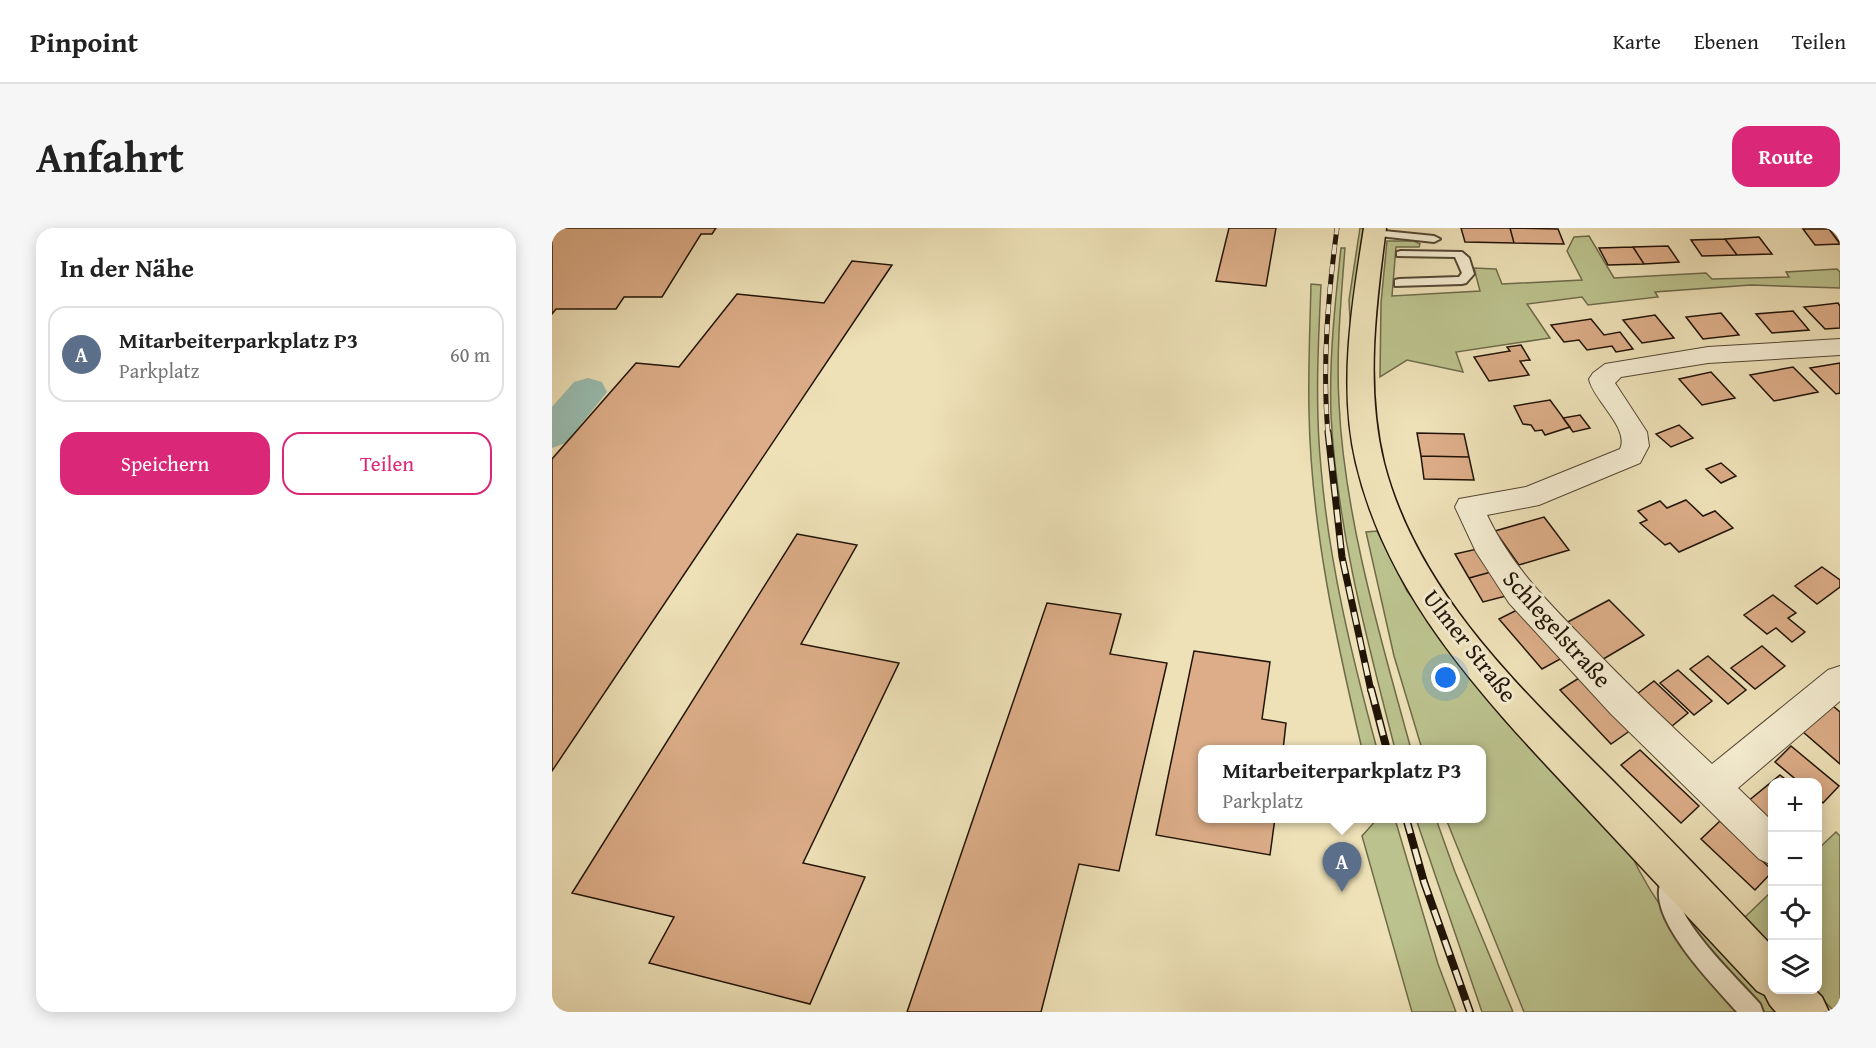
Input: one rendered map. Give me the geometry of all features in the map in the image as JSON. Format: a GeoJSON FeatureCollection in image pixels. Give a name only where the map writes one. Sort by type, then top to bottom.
{"type":"FeatureCollection","features":[{"type":"Feature","properties":{"kind":"main road","name":"Ulmer Straße"},"geometry":{"type":"LineString","coordinates":[[1375,230],[1365,306],[1364,417],[1374,480],[1396,538],[1420,583],[1472,654],[1540,732],[1768,971]]}},
{"type":"Feature","properties":{"kind":"main road"},"geometry":{"type":"LineString","coordinates":[[1789,994],[1807,1012]]}},
{"type":"Feature","properties":{"kind":"street","name":"Schlegelstraße"},"geometry":{"type":"LineString","coordinates":[[1768,841],[1623,703],[1520,594],[1486,544],[1469,507],[1529,497],[1630,456],[1636,446],[1634,432],[1602,379],[1614,370],[1707,355],[1840,347]]}},
{"type":"Feature","properties":{"kind":"street"},"geometry":{"type":"LineString","coordinates":[[1711,788],[1840,681]]}},
{"type":"Feature","properties":{"kind":"lane"},"geometry":{"type":"LineString","coordinates":[[1375,230],[1434,234],[1435,254]]}},
{"type":"Feature","properties":{"kind":"lane"},"geometry":{"type":"LineString","coordinates":[[1399,283],[1462,280],[1468,276],[1461,256],[1401,254]]}},
{"type":"Feature","properties":{"kind":"lane"},"geometry":{"type":"LineString","coordinates":[[1678,877],[1668,890],[1667,899],[1672,910],[1710,963],[1752,1012]]}},
{"type":"Feature","properties":{"kind":"green space"},"geometry":{"type":"Polygon","coordinates":[[[1360,228],[1364,228],[1353,301],[1351,338],[1349,300],[1360,228]]]}},
{"type":"Feature","properties":{"kind":"green space"},"geometry":{"type":"Polygon","coordinates":[[[1589,236],[1614,278],[1706,273],[1712,279],[1789,277],[1786,272],[1837,269],[1840,272],[1840,288],[1751,285],[1655,292],[1658,297],[1588,305],[1582,297],[1527,304],[1550,338],[1456,352],[1463,372],[1407,360],[1380,377],[1381,303],[1387,241],[1414,241],[1420,244],[1419,247],[1396,247],[1392,296],[1480,291],[1474,268],[1496,269],[1502,284],[1582,280],[1567,251],[1574,237],[1589,236]]]}},
{"type":"Feature","properties":{"kind":"green space"},"geometry":{"type":"Polygon","coordinates":[[[1341,248],[1345,248],[1338,364],[1342,446],[1356,533],[1410,745],[1394,745],[1374,667],[1347,542],[1334,458],[1331,415],[1333,331],[1341,248]]]}},
{"type":"Feature","properties":{"kind":"green space"},"geometry":{"type":"Polygon","coordinates":[[[1311,284],[1321,285],[1318,422],[1325,504],[1350,645],[1376,745],[1361,745],[1326,582],[1314,497],[1309,412],[1311,284]]]}},
{"type":"Feature","properties":{"kind":"green space"},"geometry":{"type":"Polygon","coordinates":[[[1377,531],[1407,591],[1452,651],[1629,850],[1640,873],[1667,915],[1697,955],[1746,1012],[1524,1012],[1448,823],[1486,823],[1486,745],[1421,745],[1394,656],[1366,532],[1377,531]]]}},
{"type":"Feature","properties":{"kind":"green space"},"geometry":{"type":"Polygon","coordinates":[[[1374,823],[1396,823],[1438,964],[1456,1012],[1412,1012],[1362,836],[1374,823]]]}},
{"type":"Feature","properties":{"kind":"green space"},"geometry":{"type":"Polygon","coordinates":[[[1417,823],[1437,823],[1455,872],[1513,1012],[1482,1012],[1417,823]]]}},
{"type":"Feature","properties":{"kind":"green space"},"geometry":{"type":"Polygon","coordinates":[[[1836,832],[1840,836],[1840,1012],[1835,1012],[1817,994],[1822,994],[1822,845],[1836,832]]]}},
{"type":"Feature","properties":{"kind":"green space"},"geometry":{"type":"Polygon","coordinates":[[[1768,895],[1768,944],[1744,918],[1768,895]]]}},
{"type":"Feature","properties":{"kind":"green space"},"geometry":{"type":"Polygon","coordinates":[[[1694,918],[1781,1012],[1760,1012],[1699,937],[1692,924],[1694,918]]]}},
{"type":"Feature","properties":{"kind":"building"},"geometry":{"type":"Polygon","coordinates":[[[552,228],[716,228],[712,234],[701,234],[662,297],[624,297],[616,309],[556,309],[552,314],[552,228]]]}},
{"type":"Feature","properties":{"kind":"building"},"geometry":{"type":"Polygon","coordinates":[[[1229,228],[1276,228],[1266,286],[1216,281],[1229,228]]]}},
{"type":"Feature","properties":{"kind":"building"},"geometry":{"type":"Polygon","coordinates":[[[1461,228],[1510,228],[1514,243],[1465,242],[1461,228]]]}},
{"type":"Feature","properties":{"kind":"building"},"geometry":{"type":"Polygon","coordinates":[[[1510,228],[1558,229],[1564,244],[1514,243],[1510,228]]]}},
{"type":"Feature","properties":{"kind":"building"},"geometry":{"type":"Polygon","coordinates":[[[1840,228],[1840,243],[1829,229],[1840,228]]]}},
{"type":"Feature","properties":{"kind":"building"},"geometry":{"type":"Polygon","coordinates":[[[1803,229],[1829,229],[1840,244],[1815,245],[1803,229]]]}},
{"type":"Feature","properties":{"kind":"building"},"geometry":{"type":"Polygon","coordinates":[[[1759,237],[1772,254],[1737,255],[1725,239],[1759,237]]]}},
{"type":"Feature","properties":{"kind":"building"},"geometry":{"type":"Polygon","coordinates":[[[1725,239],[1737,255],[1702,256],[1691,240],[1725,239]]]}},
{"type":"Feature","properties":{"kind":"building"},"geometry":{"type":"Polygon","coordinates":[[[1668,246],[1679,262],[1644,264],[1633,247],[1668,246]]]}},
{"type":"Feature","properties":{"kind":"building"},"geometry":{"type":"Polygon","coordinates":[[[1633,247],[1644,264],[1608,265],[1599,248],[1633,247]]]}},
{"type":"Feature","properties":{"kind":"building"},"geometry":{"type":"Polygon","coordinates":[[[852,261],[892,265],[552,771],[552,459],[636,363],[679,367],[737,294],[824,303],[852,261]]]}},
{"type":"Feature","properties":{"kind":"building"},"geometry":{"type":"Polygon","coordinates":[[[1838,303],[1840,328],[1825,329],[1804,307],[1838,303]]]}},
{"type":"Feature","properties":{"kind":"building"},"geometry":{"type":"Polygon","coordinates":[[[1793,311],[1809,330],[1772,333],[1756,314],[1793,311]]]}},
{"type":"Feature","properties":{"kind":"building"},"geometry":{"type":"Polygon","coordinates":[[[1721,313],[1739,335],[1703,339],[1686,317],[1721,313]]]}},
{"type":"Feature","properties":{"kind":"building"},"geometry":{"type":"Polygon","coordinates":[[[1655,315],[1674,338],[1642,343],[1623,320],[1655,315]]]}},
{"type":"Feature","properties":{"kind":"building"},"geometry":{"type":"Polygon","coordinates":[[[1591,319],[1604,335],[1620,332],[1633,349],[1616,352],[1612,346],[1587,350],[1579,340],[1564,342],[1551,325],[1591,319]]]}},
{"type":"Feature","properties":{"kind":"building"},"geometry":{"type":"Polygon","coordinates":[[[1521,345],[1530,360],[1520,361],[1529,375],[1489,381],[1474,357],[1510,351],[1507,347],[1521,345]]]}},
{"type":"Feature","properties":{"kind":"building"},"geometry":{"type":"Polygon","coordinates":[[[1840,363],[1840,393],[1836,394],[1810,368],[1840,363]]]}},
{"type":"Feature","properties":{"kind":"building"},"geometry":{"type":"Polygon","coordinates":[[[1793,367],[1818,392],[1774,401],[1750,375],[1793,367]]]}},
{"type":"Feature","properties":{"kind":"building"},"geometry":{"type":"Polygon","coordinates":[[[1711,372],[1735,398],[1702,405],[1679,379],[1711,372]]]}},
{"type":"Feature","properties":{"kind":"building"},"geometry":{"type":"Polygon","coordinates":[[[1550,400],[1570,427],[1545,435],[1542,430],[1535,431],[1531,425],[1523,424],[1514,406],[1550,400]]]}},
{"type":"Feature","properties":{"kind":"building"},"geometry":{"type":"Polygon","coordinates":[[[1580,415],[1590,428],[1573,432],[1563,418],[1580,415]]]}},
{"type":"Feature","properties":{"kind":"building"},"geometry":{"type":"Polygon","coordinates":[[[1679,425],[1693,438],[1671,447],[1656,434],[1679,425]]]}},
{"type":"Feature","properties":{"kind":"building"},"geometry":{"type":"Polygon","coordinates":[[[1417,433],[1464,434],[1469,457],[1421,456],[1417,433]]]}},
{"type":"Feature","properties":{"kind":"building"},"geometry":{"type":"Polygon","coordinates":[[[1421,456],[1469,457],[1474,480],[1424,479],[1421,456]]]}},
{"type":"Feature","properties":{"kind":"building"},"geometry":{"type":"Polygon","coordinates":[[[1721,463],[1736,476],[1721,483],[1706,469],[1721,463]]]}},
{"type":"Feature","properties":{"kind":"building"},"geometry":{"type":"Polygon","coordinates":[[[1686,500],[1703,516],[1715,511],[1733,528],[1679,552],[1670,543],[1665,545],[1640,523],[1647,520],[1638,511],[1660,501],[1667,508],[1686,500]]]}},
{"type":"Feature","properties":{"kind":"building"},"geometry":{"type":"Polygon","coordinates":[[[1544,517],[1569,550],[1519,565],[1495,531],[1544,517]]]}},
{"type":"Feature","properties":{"kind":"building"},"geometry":{"type":"Polygon","coordinates":[[[797,534],[857,545],[801,644],[899,663],[803,863],[865,877],[810,1004],[649,963],[674,917],[572,893],[797,534]]]}},
{"type":"Feature","properties":{"kind":"building"},"geometry":{"type":"Polygon","coordinates":[[[1477,549],[1491,572],[1469,578],[1455,554],[1477,549]]]}},
{"type":"Feature","properties":{"kind":"building"},"geometry":{"type":"Polygon","coordinates":[[[1822,567],[1840,580],[1840,587],[1817,604],[1795,586],[1822,567]]]}},
{"type":"Feature","properties":{"kind":"building"},"geometry":{"type":"Polygon","coordinates":[[[1491,572],[1506,596],[1483,602],[1469,578],[1491,572]]]}},
{"type":"Feature","properties":{"kind":"building"},"geometry":{"type":"Polygon","coordinates":[[[1773,595],[1796,613],[1788,618],[1805,632],[1792,642],[1776,628],[1767,634],[1744,615],[1773,595]]]}},
{"type":"Feature","properties":{"kind":"building"},"geometry":{"type":"Polygon","coordinates":[[[1609,600],[1644,635],[1600,661],[1564,624],[1609,600]]]}},
{"type":"Feature","properties":{"kind":"building"},"geometry":{"type":"Polygon","coordinates":[[[1047,603],[1121,614],[1110,654],[1167,663],[1119,871],[1079,864],[1041,1012],[907,1012],[1047,603]]]}},
{"type":"Feature","properties":{"kind":"building"},"geometry":{"type":"Polygon","coordinates":[[[1519,609],[1562,658],[1542,669],[1499,619],[1519,609]]]}},
{"type":"Feature","properties":{"kind":"building"},"geometry":{"type":"Polygon","coordinates":[[[1762,646],[1785,666],[1755,689],[1731,668],[1762,646]]]}},
{"type":"Feature","properties":{"kind":"building"},"geometry":{"type":"Polygon","coordinates":[[[1194,651],[1270,662],[1262,719],[1286,723],[1284,745],[1198,745],[1198,823],[1274,823],[1270,855],[1156,835],[1194,651]]]}},
{"type":"Feature","properties":{"kind":"building"},"geometry":{"type":"Polygon","coordinates":[[[1708,656],[1746,690],[1728,704],[1690,669],[1708,656]]]}},
{"type":"Feature","properties":{"kind":"building"},"geometry":{"type":"Polygon","coordinates":[[[1678,670],[1712,701],[1694,715],[1660,683],[1678,670]]]}},
{"type":"Feature","properties":{"kind":"building"},"geometry":{"type":"Polygon","coordinates":[[[1579,678],[1631,730],[1611,744],[1560,690],[1579,678]]]}},
{"type":"Feature","properties":{"kind":"building"},"geometry":{"type":"Polygon","coordinates":[[[1654,681],[1688,713],[1672,726],[1637,694],[1654,681]]]}},
{"type":"Feature","properties":{"kind":"building"},"geometry":{"type":"Polygon","coordinates":[[[1833,706],[1840,712],[1840,764],[1802,731],[1833,706]]]}},
{"type":"Feature","properties":{"kind":"building"},"geometry":{"type":"Polygon","coordinates":[[[1791,746],[1839,786],[1823,803],[1822,778],[1794,778],[1775,762],[1791,746]]]}},
{"type":"Feature","properties":{"kind":"building"},"geometry":{"type":"Polygon","coordinates":[[[1640,750],[1699,806],[1681,823],[1621,765],[1640,750]]]}},
{"type":"Feature","properties":{"kind":"building"},"geometry":{"type":"Polygon","coordinates":[[[1768,785],[1768,823],[1747,802],[1768,785]]]}},
{"type":"Feature","properties":{"kind":"building"},"geometry":{"type":"Polygon","coordinates":[[[1720,821],[1768,866],[1768,876],[1755,890],[1701,839],[1720,821]]]}},
{"type":"Feature","properties":{"kind":"waterway"},"geometry":{"type":"LineString","coordinates":[[552,433],[588,392]]}},
{"type":"Feature","properties":{"kind":"railway"},"geometry":{"type":"LineString","coordinates":[[1328,434],[1327,331],[1337,228]]}},
{"type":"Feature","properties":{"kind":"railway"},"geometry":{"type":"LineString","coordinates":[[1328,432],[1342,557],[1371,691]]}},
{"type":"Feature","properties":{"kind":"railway"},"geometry":{"type":"LineString","coordinates":[[1371,689],[1386,745]]}},
{"type":"Feature","properties":{"kind":"railway"},"geometry":{"type":"LineString","coordinates":[[1407,823],[1424,882],[1470,1012]]}},
{"type":"Feature","properties":{"kind":"place","name":"Mitarbeiterparkplatz P3"},"geometry":{"type":"Point","coordinates":[1342,892]}}]}
